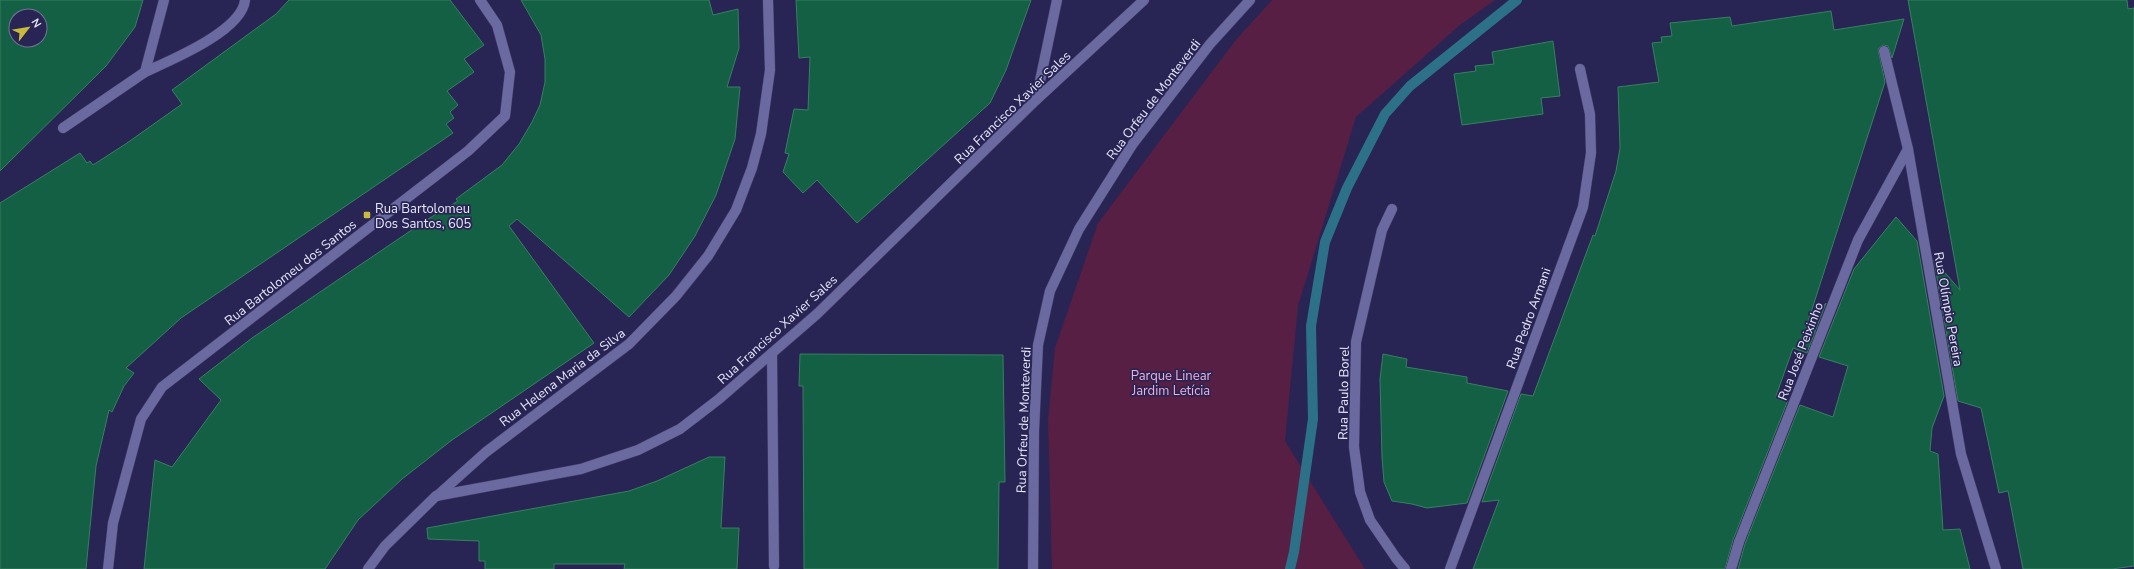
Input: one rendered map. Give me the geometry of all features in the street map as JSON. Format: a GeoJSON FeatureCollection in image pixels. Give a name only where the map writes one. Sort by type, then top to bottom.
{"type":"FeatureCollection","features":[{"type":"Feature","properties":{"kind":"street"},"geometry":{"type":"LineString","coordinates":[[145,72],[164,0]]}},
{"type":"Feature","properties":{"kind":"street"},"geometry":{"type":"LineString","coordinates":[[63,128],[145,72],[195,49],[224,29],[244,8],[245,0]]}},
{"type":"Feature","properties":{"kind":"street","name":"Rua Bartolomeu dos Santos"},"geometry":{"type":"LineString","coordinates":[[108,569],[113,523],[141,419],[162,386],[468,151],[504,116],[510,72],[497,25],[480,0]]}},
{"type":"Feature","properties":{"kind":"street","name":"Rua Helena Maria da Silva"},"geometry":{"type":"LineString","coordinates":[[436,496],[497,443],[629,344],[676,296],[708,256],[736,210],[752,168],[761,134],[770,70],[768,0]]}},
{"type":"Feature","properties":{"kind":"street"},"geometry":{"type":"LineString","coordinates":[[1036,100],[1057,0]]}},
{"type":"Feature","properties":{"kind":"street","name":"Rua Francisco Xavier Sales"},"geometry":{"type":"LineString","coordinates":[[436,496],[581,469],[638,450],[680,429],[719,399],[822,309],[1036,100],[1144,0]]}},
{"type":"Feature","properties":{"kind":"street","name":"Rua Orfeu de Monteverdi"},"geometry":{"type":"LineString","coordinates":[[1033,569],[1034,431],[1038,345],[1050,290],[1079,229],[1132,145],[1210,44],[1250,0]]}},
{"type":"Feature","properties":{"kind":"street","name":"Rua Olímpio Pereira"},"geometry":{"type":"LineString","coordinates":[[1884,51],[1908,149],[1961,454],[1996,569]]}},
{"type":"Feature","properties":{"kind":"street","name":"Rua Pedro Armani"},"geometry":{"type":"LineString","coordinates":[[1450,569],[1583,207],[1591,153],[1590,114],[1580,69]]}},
{"type":"Feature","properties":{"kind":"street","name":"Rua José Peixinho"},"geometry":{"type":"LineString","coordinates":[[1731,569],[1740,542],[1858,240],[1908,149]]}},
{"type":"Feature","properties":{"kind":"street","name":"Rua Paulo Borel"},"geometry":{"type":"LineString","coordinates":[[1392,209],[1382,230],[1356,342],[1354,447],[1360,492],[1370,520],[1405,569]]}},
{"type":"Feature","properties":{"kind":"street"},"geometry":{"type":"LineString","coordinates":[[772,353],[774,566]]}},
{"type":"Feature","properties":{"kind":"street"},"geometry":{"type":"LineString","coordinates":[[368,569],[385,546],[436,496]]}},
{"type":"Feature","properties":{"kind":"green space","name":"Parque Linear Jardim Letícia"},"geometry":{"type":"Polygon","coordinates":[[[1272,0],[1495,0],[1460,25],[1356,117],[1298,306],[1285,441],[1365,569],[1052,569],[1048,420],[1055,348],[1098,223],[1235,41],[1272,0]]]}},
{"type":"Feature","properties":{"kind":"building"},"geometry":{"type":"Polygon","coordinates":[[[0,0],[143,0],[135,27],[106,66],[0,171],[0,0]]]}},
{"type":"Feature","properties":{"kind":"building"},"geometry":{"type":"Polygon","coordinates":[[[289,0],[450,0],[484,45],[464,59],[474,72],[447,91],[458,105],[450,112],[454,118],[446,124],[453,133],[181,318],[126,368],[134,373],[124,386],[112,412],[109,410],[96,466],[86,569],[0,569],[0,203],[80,153],[87,163],[90,161],[93,165],[127,143],[182,104],[172,90],[276,14],[289,0]]]}},
{"type":"Feature","properties":{"kind":"building"},"geometry":{"type":"Polygon","coordinates":[[[521,0],[709,0],[713,15],[738,9],[739,48],[727,87],[740,87],[735,139],[716,195],[695,236],[669,275],[629,317],[517,219],[509,226],[594,343],[452,440],[402,479],[358,520],[325,569],[144,569],[155,460],[172,467],[221,400],[199,379],[252,338],[428,219],[458,201],[456,199],[502,165],[519,144],[540,105],[545,82],[545,59],[541,35],[521,0]]]}},
{"type":"Feature","properties":{"kind":"building"},"geometry":{"type":"Polygon","coordinates":[[[796,0],[1031,0],[1006,70],[990,103],[857,223],[817,180],[803,193],[783,172],[789,154],[785,153],[794,109],[808,110],[810,57],[799,58],[796,0]]]}},
{"type":"Feature","properties":{"kind":"building"},"geometry":{"type":"Polygon","coordinates":[[[1908,0],[2127,0],[2128,9],[2134,8],[2134,566],[2112,569],[2023,569],[2008,491],[1999,493],[1981,408],[1958,401],[1934,260],[1960,290],[1908,0]]]}},
{"type":"Feature","properties":{"kind":"building"},"geometry":{"type":"Polygon","coordinates":[[[1831,11],[1834,30],[1904,19],[1892,58],[1888,46],[1883,45],[1878,49],[1885,82],[1806,328],[1826,303],[1807,353],[1793,348],[1776,396],[1788,400],[1733,540],[1725,569],[1473,569],[1499,500],[1482,502],[1521,394],[1533,396],[1593,235],[1595,236],[1616,171],[1620,148],[1618,87],[1659,82],[1652,43],[1662,42],[1661,37],[1672,36],[1670,23],[1730,17],[1732,26],[1831,11]]]}},
{"type":"Feature","properties":{"kind":"building"},"geometry":{"type":"Polygon","coordinates":[[[1553,41],[1560,96],[1541,98],[1543,114],[1462,125],[1454,74],[1476,71],[1475,66],[1494,64],[1492,52],[1553,41]]]}},
{"type":"Feature","properties":{"kind":"building"},"geometry":{"type":"Polygon","coordinates":[[[1896,217],[1917,241],[1944,396],[1932,428],[1930,451],[1938,454],[1943,530],[1960,529],[1970,569],[1738,569],[1745,544],[1800,405],[1833,417],[1848,366],[1819,357],[1854,269],[1896,217]]]}},
{"type":"Feature","properties":{"kind":"building"},"geometry":{"type":"Polygon","coordinates":[[[800,354],[1003,355],[1005,482],[999,482],[998,569],[804,569],[803,386],[799,386],[800,354]]]}},
{"type":"Feature","properties":{"kind":"building"},"geometry":{"type":"Polygon","coordinates":[[[1383,354],[1407,359],[1406,367],[1467,377],[1467,383],[1508,391],[1467,503],[1427,508],[1392,501],[1384,482],[1382,457],[1380,379],[1383,354]]]}},
{"type":"Feature","properties":{"kind":"building"},"geometry":{"type":"Polygon","coordinates":[[[709,457],[725,457],[721,528],[739,528],[737,569],[624,569],[625,564],[554,564],[554,569],[485,569],[485,561],[479,561],[479,541],[428,539],[427,528],[629,491],[657,481],[709,457]]]}},
{"type":"Feature","properties":{"kind":"waterway"},"geometry":{"type":"LineString","coordinates":[[1290,569],[1294,552],[1313,419],[1311,326],[1325,242],[1347,188],[1385,114],[1410,86],[1517,0]]}},
{"type":"Feature","properties":{"kind":"place","name":"Rua Bartolomeu Dos Santos, 605"},"geometry":{"type":"Point","coordinates":[367,215]}}]}
